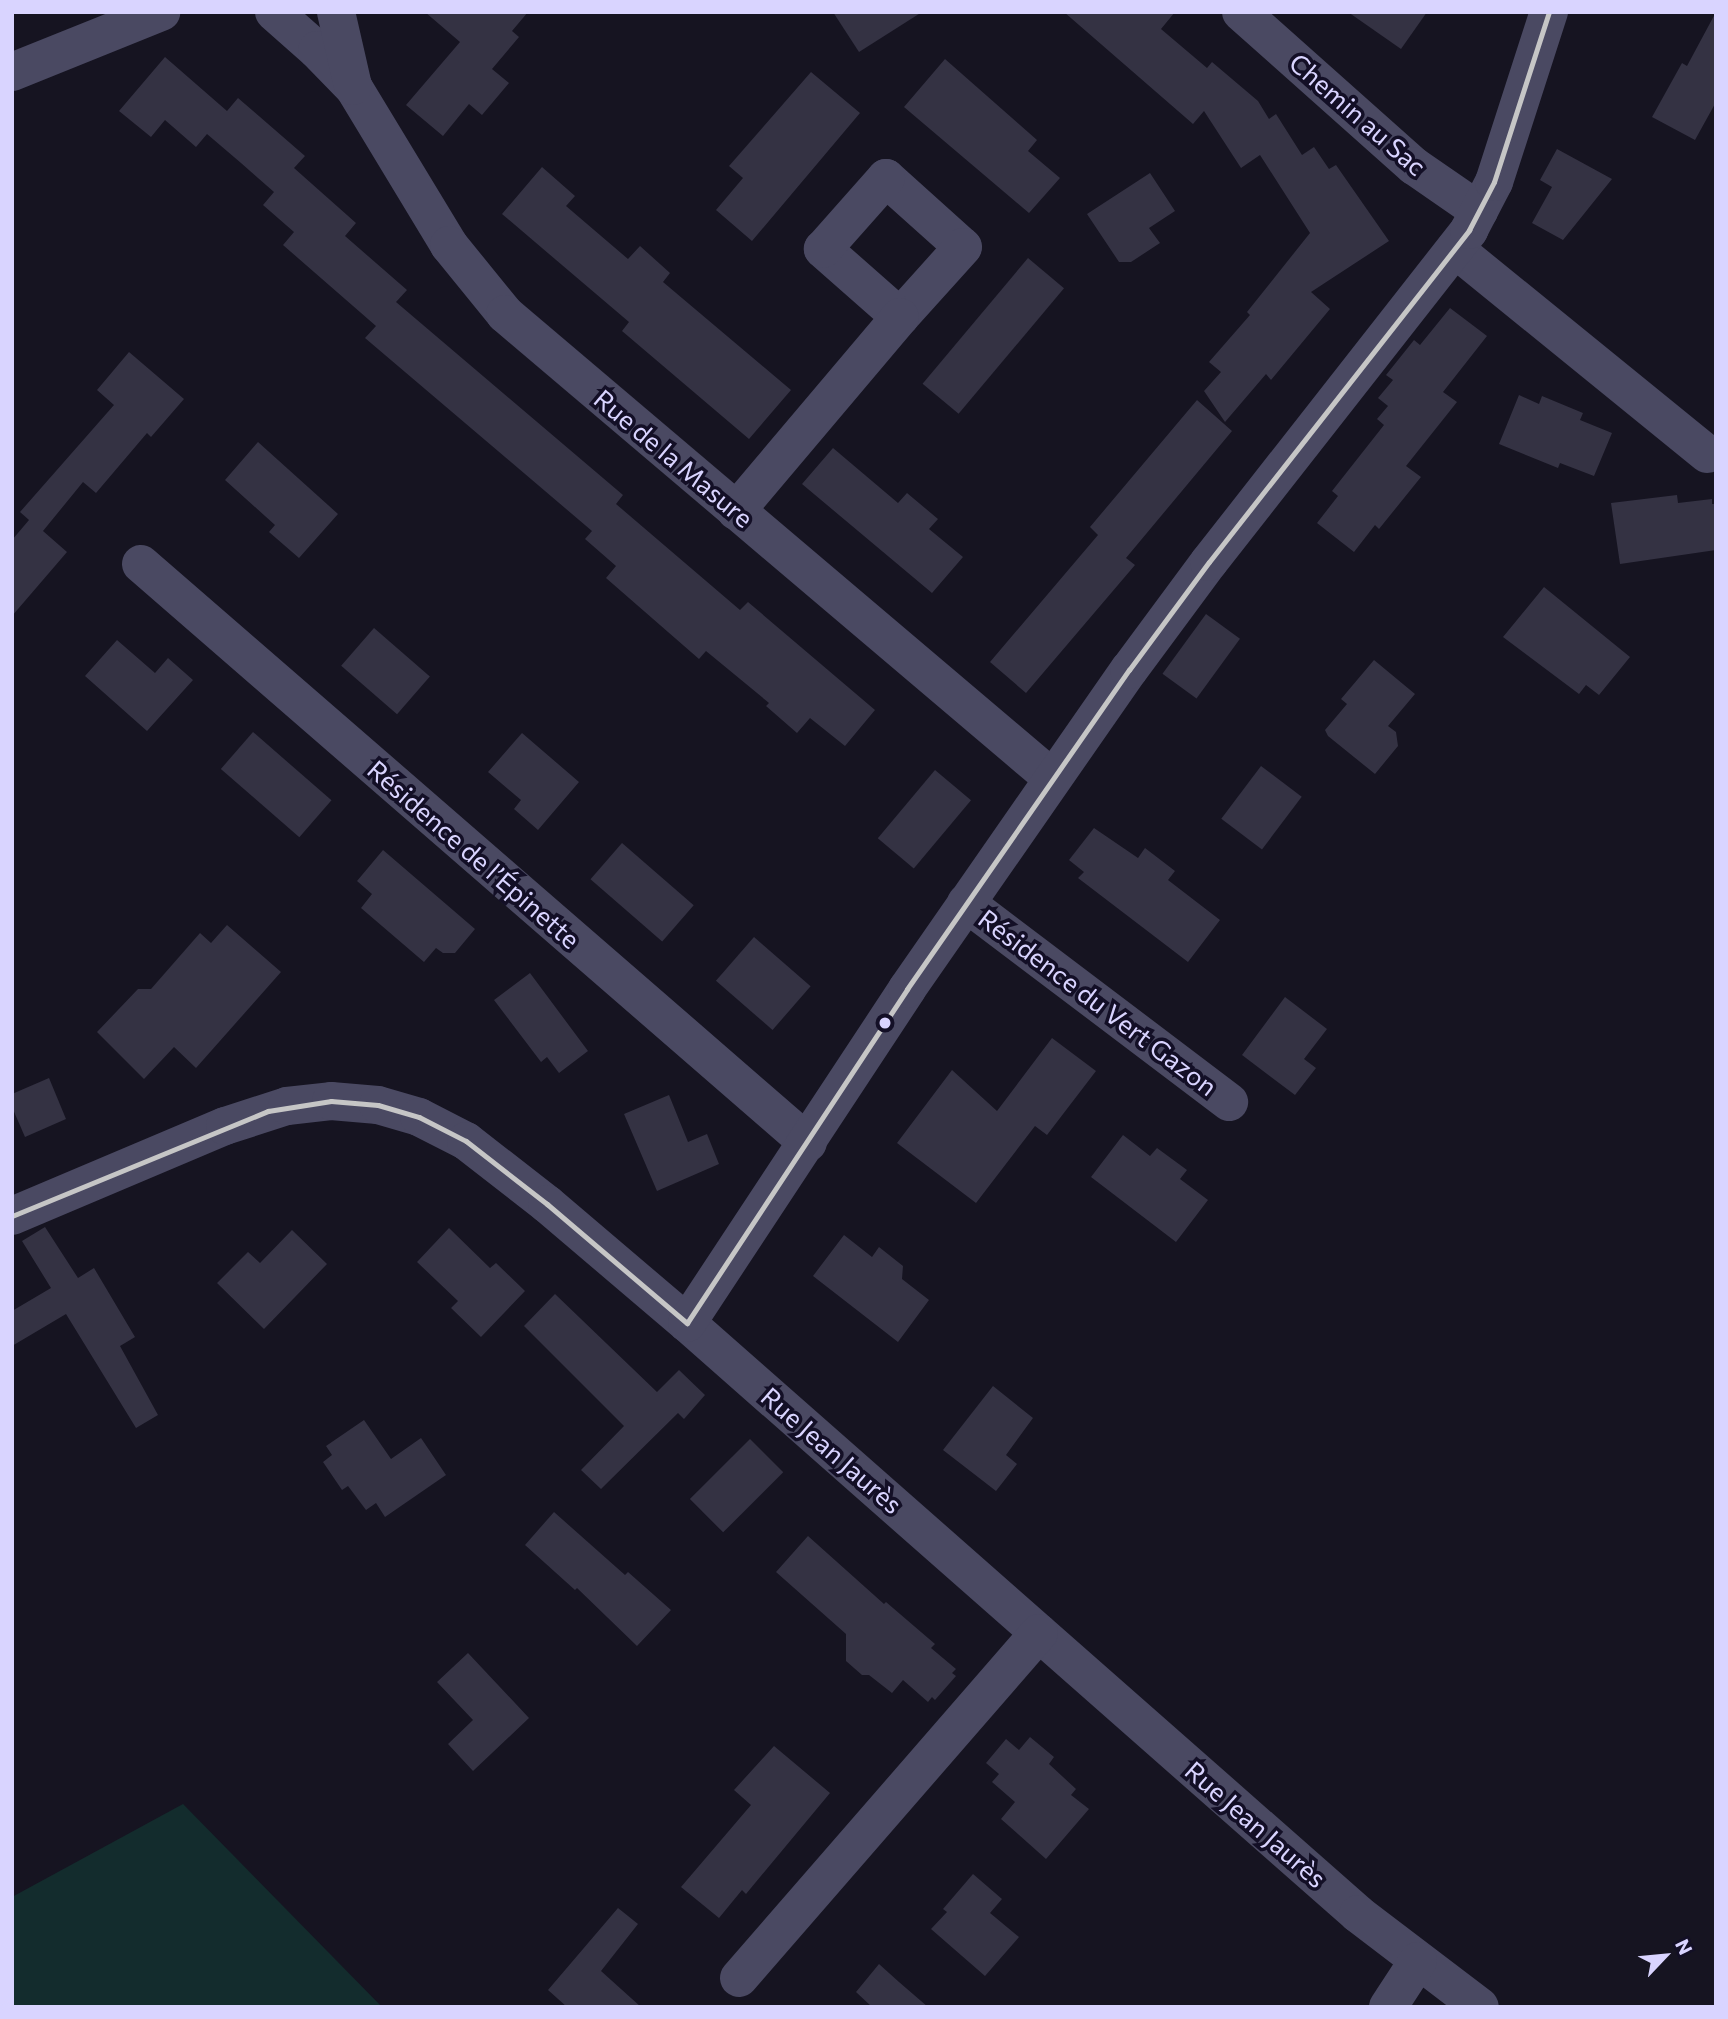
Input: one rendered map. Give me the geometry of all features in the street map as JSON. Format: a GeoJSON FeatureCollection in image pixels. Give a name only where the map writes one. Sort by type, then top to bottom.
{"type":"FeatureCollection","features":[{"type":"Feature","properties":{"kind":"street"},"geometry":{"type":"LineString","coordinates":[[12,72],[161,12]]}},
{"type":"Feature","properties":{"kind":"street","name":"Rue de la Masure"},"geometry":{"type":"LineString","coordinates":[[274,12],[354,88],[449,244],[505,314],[1052,778]]}},
{"type":"Feature","properties":{"kind":"street","name":"Rue de la Masure"},"geometry":{"type":"LineString","coordinates":[[337,12],[354,88]]}},
{"type":"Feature","properties":{"kind":"street","name":"Chemin au Sac"},"geometry":{"type":"LineString","coordinates":[[1241,12],[1415,166],[1479,211]]}},
{"type":"Feature","properties":{"kind":"street"},"geometry":{"type":"LineString","coordinates":[[687,1323],[1052,778],[1172,610],[1455,249],[1494,182],[1549,12]]}},
{"type":"Feature","properties":{"kind":"street"},"geometry":{"type":"LineString","coordinates":[[1455,249],[1707,454]]}},
{"type":"Feature","properties":{"kind":"street"},"geometry":{"type":"LineString","coordinates":[[736,511],[900,317]]}},
{"type":"Feature","properties":{"kind":"street","name":"Résidence de l’Épinette"},"geometry":{"type":"LineString","coordinates":[[141,564],[807,1143]]}},
{"type":"Feature","properties":{"kind":"street","name":"Résidence du Vert Gazon"},"geometry":{"type":"LineString","coordinates":[[967,903],[1229,1102]]}},
{"type":"Feature","properties":{"kind":"street","name":"Rue Jean Jaurès"},"geometry":{"type":"LineString","coordinates":[[12,1216],[268,1111],[331,1101],[365,1103],[419,1117],[466,1141],[547,1204],[687,1323],[1358,1914],[1480,2007]]}},
{"type":"Feature","properties":{"kind":"street"},"geometry":{"type":"LineString","coordinates":[[739,1978],[1039,1633]]}},
{"type":"Feature","properties":{"kind":"street"},"geometry":{"type":"LineString","coordinates":[[1388,2007],[1418,1961]]}},
{"type":"Feature","properties":{"kind":"green space"},"geometry":{"type":"Polygon","coordinates":[[[183,1804],[382,2007],[12,2007],[12,1897],[183,1804]]]}},
{"type":"Feature","properties":{"kind":"building"},"geometry":{"type":"Polygon","coordinates":[[[425,12],[528,12],[512,31],[519,37],[492,69],[509,83],[482,115],[469,104],[443,136],[406,105],[460,42],[425,12]]]}},
{"type":"Feature","properties":{"kind":"building"},"geometry":{"type":"Polygon","coordinates":[[[833,12],[922,12],[859,52],[833,12]]]}},
{"type":"Feature","properties":{"kind":"building"},"geometry":{"type":"Polygon","coordinates":[[[1064,12],[1175,12],[1161,29],[1207,68],[1212,62],[1258,101],[1269,119],[1276,114],[1302,155],[1314,147],[1329,169],[1336,165],[1389,241],[1311,292],[1330,309],[1271,380],[1266,374],[1225,422],[1204,391],[1221,372],[1209,362],[1250,315],[1247,312],[1310,233],[1260,155],[1241,168],[1204,111],[1193,124],[1064,12]]]}},
{"type":"Feature","properties":{"kind":"building"},"geometry":{"type":"Polygon","coordinates":[[[1348,12],[1427,12],[1401,49],[1348,12]]]}},
{"type":"Feature","properties":{"kind":"building"},"geometry":{"type":"Polygon","coordinates":[[[1716,12],[1716,102],[1695,140],[1652,117],[1682,63],[1687,66],[1716,12]]]}},
{"type":"Feature","properties":{"kind":"building"},"geometry":{"type":"Polygon","coordinates":[[[165,57],[227,111],[238,98],[305,156],[294,168],[356,223],[345,236],[407,290],[396,302],[623,495],[616,504],[740,610],[748,602],[875,710],[845,746],[810,718],[797,733],[766,706],[769,703],[706,651],[699,659],[606,578],[616,566],[585,539],[592,531],[365,338],[376,326],[283,245],[294,232],[263,205],[274,192],[241,163],[207,134],[196,147],[165,120],[151,137],[119,111],[165,57]]]}},
{"type":"Feature","properties":{"kind":"building"},"geometry":{"type":"Polygon","coordinates":[[[945,59],[1037,140],[1028,151],[1060,178],[1029,213],[904,107],[945,59]]]}},
{"type":"Feature","properties":{"kind":"building"},"geometry":{"type":"Polygon","coordinates":[[[811,72],[860,113],[752,241],[716,210],[743,178],[729,166],[811,72]]]}},
{"type":"Feature","properties":{"kind":"building"},"geometry":{"type":"Polygon","coordinates":[[[1557,149],[1612,179],[1563,240],[1532,223],[1552,187],[1540,180],[1557,149]]]}},
{"type":"Feature","properties":{"kind":"building"},"geometry":{"type":"Polygon","coordinates":[[[542,167],[575,196],[566,206],[628,259],[640,246],[670,273],[663,282],[791,390],[749,439],[622,331],[629,322],[502,214],[542,167]]]}},
{"type":"Feature","properties":{"kind":"building"},"geometry":{"type":"Polygon","coordinates":[[[1150,173],[1175,211],[1149,228],[1160,243],[1131,262],[1119,262],[1087,214],[1150,173]]]}},
{"type":"Feature","properties":{"kind":"building"},"geometry":{"type":"Polygon","coordinates":[[[1028,258],[1064,288],[959,414],[923,384],[1028,258]]]}},
{"type":"Feature","properties":{"kind":"building"},"geometry":{"type":"Polygon","coordinates":[[[1450,308],[1487,336],[1443,392],[1457,402],[1406,466],[1421,477],[1379,529],[1375,525],[1354,552],[1317,523],[1338,496],[1332,491],[1384,425],[1377,419],[1388,406],[1378,398],[1393,380],[1386,375],[1414,340],[1420,345],[1450,308]]]}},
{"type":"Feature","properties":{"kind":"building"},"geometry":{"type":"Polygon","coordinates":[[[129,352],[184,399],[151,437],[147,433],[96,493],[83,482],[43,531],[67,552],[12,616],[12,540],[29,520],[20,512],[114,405],[97,390],[129,352]]]}},
{"type":"Feature","properties":{"kind":"building"},"geometry":{"type":"Polygon","coordinates":[[[1519,395],[1539,404],[1542,396],[1583,413],[1580,420],[1612,433],[1594,476],[1560,463],[1558,468],[1499,444],[1519,395]]]}},
{"type":"Feature","properties":{"kind":"building"},"geometry":{"type":"Polygon","coordinates":[[[1197,400],[1232,431],[1126,558],[1135,565],[1026,693],[990,662],[1098,535],[1090,527],[1197,400]]]}},
{"type":"Feature","properties":{"kind":"building"},"geometry":{"type":"Polygon","coordinates":[[[258,442],[338,514],[299,558],[269,532],[275,525],[225,480],[258,442]]]}},
{"type":"Feature","properties":{"kind":"building"},"geometry":{"type":"Polygon","coordinates":[[[833,448],[898,503],[907,493],[938,519],[929,529],[963,557],[932,593],[802,484],[833,448]]]}},
{"type":"Feature","properties":{"kind":"building"},"geometry":{"type":"Polygon","coordinates":[[[1677,495],[1678,503],[1712,499],[1712,504],[1716,504],[1716,550],[1620,564],[1611,503],[1677,495]]]}},
{"type":"Feature","properties":{"kind":"building"},"geometry":{"type":"Polygon","coordinates":[[[1544,587],[1630,657],[1599,695],[1586,685],[1579,694],[1503,637],[1544,587]]]}},
{"type":"Feature","properties":{"kind":"building"},"geometry":{"type":"Polygon","coordinates":[[[1206,614],[1240,639],[1196,699],[1163,674],[1206,614]]]}},
{"type":"Feature","properties":{"kind":"building"},"geometry":{"type":"Polygon","coordinates":[[[374,628],[430,677],[397,714],[341,666],[374,628]]]}},
{"type":"Feature","properties":{"kind":"building"},"geometry":{"type":"Polygon","coordinates":[[[117,640],[155,673],[168,658],[193,680],[147,731],[85,676],[117,640]]]}},
{"type":"Feature","properties":{"kind":"building"},"geometry":{"type":"Polygon","coordinates":[[[1374,660],[1415,694],[1388,726],[1396,732],[1398,746],[1375,774],[1328,736],[1325,730],[1347,704],[1341,699],[1374,660]]]}},
{"type":"Feature","properties":{"kind":"building"},"geometry":{"type":"Polygon","coordinates":[[[253,732],[331,800],[299,837],[221,769],[253,732]]]}},
{"type":"Feature","properties":{"kind":"building"},"geometry":{"type":"Polygon","coordinates":[[[522,733],[579,782],[538,830],[514,809],[521,800],[488,772],[522,733]]]}},
{"type":"Feature","properties":{"kind":"building"},"geometry":{"type":"Polygon","coordinates":[[[1261,766],[1302,797],[1262,849],[1221,819],[1261,766]]]}},
{"type":"Feature","properties":{"kind":"building"},"geometry":{"type":"Polygon","coordinates":[[[935,770],[971,800],[914,868],[878,838],[935,770]]]}},
{"type":"Feature","properties":{"kind":"building"},"geometry":{"type":"Polygon","coordinates":[[[1094,828],[1138,858],[1145,848],[1175,871],[1168,880],[1220,920],[1188,962],[1078,878],[1084,872],[1069,860],[1094,828]]]}},
{"type":"Feature","properties":{"kind":"building"},"geometry":{"type":"Polygon","coordinates":[[[622,843],[694,905],[662,942],[591,879],[622,843]]]}},
{"type":"Feature","properties":{"kind":"building"},"geometry":{"type":"Polygon","coordinates":[[[383,850],[475,929],[455,953],[443,953],[436,948],[424,962],[361,908],[372,894],[357,881],[383,850]]]}},
{"type":"Feature","properties":{"kind":"building"},"geometry":{"type":"Polygon","coordinates":[[[227,925],[281,972],[196,1068],[174,1047],[144,1079],[97,1032],[138,989],[151,989],[200,933],[211,943],[227,925]]]}},
{"type":"Feature","properties":{"kind":"building"},"geometry":{"type":"Polygon","coordinates":[[[754,937],[811,986],[773,1030],[716,981],[754,937]]]}},
{"type":"Feature","properties":{"kind":"building"},"geometry":{"type":"Polygon","coordinates":[[[530,973],[588,1051],[559,1073],[547,1057],[541,1062],[494,1000],[530,973]]]}},
{"type":"Feature","properties":{"kind":"building"},"geometry":{"type":"Polygon","coordinates":[[[1285,997],[1327,1029],[1304,1059],[1316,1068],[1295,1095],[1242,1055],[1285,997]]]}},
{"type":"Feature","properties":{"kind":"building"},"geometry":{"type":"Polygon","coordinates":[[[1052,1038],[1096,1071],[1047,1135],[1035,1126],[976,1203],[897,1143],[952,1070],[997,1111],[1052,1038]]]}},
{"type":"Feature","properties":{"kind":"building"},"geometry":{"type":"Polygon","coordinates":[[[49,1078],[66,1119],[25,1137],[12,1107],[12,1094],[49,1078]]]}},
{"type":"Feature","properties":{"kind":"building"},"geometry":{"type":"Polygon","coordinates":[[[669,1095],[688,1142],[707,1134],[719,1164],[657,1191],[624,1114],[669,1095]]]}},
{"type":"Feature","properties":{"kind":"building"},"geometry":{"type":"Polygon","coordinates":[[[1123,1135],[1150,1156],[1157,1148],[1187,1170],[1180,1179],[1208,1200],[1176,1242],[1091,1177],[1123,1135]]]}},
{"type":"Feature","properties":{"kind":"building"},"geometry":{"type":"Polygon","coordinates":[[[45,1227],[78,1278],[94,1268],[135,1337],[120,1346],[158,1415],[136,1428],[66,1314],[12,1346],[12,1311],[51,1288],[22,1241],[45,1227]]]}},
{"type":"Feature","properties":{"kind":"building"},"geometry":{"type":"Polygon","coordinates":[[[449,1228],[490,1268],[496,1263],[525,1291],[481,1337],[451,1308],[458,1301],[417,1262],[449,1228]]]}},
{"type":"Feature","properties":{"kind":"building"},"geometry":{"type":"Polygon","coordinates":[[[292,1230],[327,1264],[264,1329],[217,1283],[248,1252],[260,1263],[292,1230]]]}},
{"type":"Feature","properties":{"kind":"building"},"geometry":{"type":"Polygon","coordinates":[[[844,1235],[872,1257],[879,1247],[903,1266],[902,1279],[929,1300],[898,1342],[813,1276],[844,1235]]]}},
{"type":"Feature","properties":{"kind":"building"},"geometry":{"type":"Polygon","coordinates":[[[555,1294],[657,1392],[679,1370],[705,1395],[684,1419],[678,1413],[601,1489],[581,1470],[624,1426],[524,1326],[555,1294]]]}},
{"type":"Feature","properties":{"kind":"building"},"geometry":{"type":"Polygon","coordinates":[[[993,1386],[1033,1418],[1006,1455],[1017,1464],[996,1491],[943,1450],[993,1386]]]}},
{"type":"Feature","properties":{"kind":"building"},"geometry":{"type":"Polygon","coordinates":[[[364,1420],[391,1459],[421,1438],[446,1475],[385,1517],[376,1503],[366,1510],[348,1486],[342,1490],[323,1462],[332,1455],[326,1446],[364,1420]]]}},
{"type":"Feature","properties":{"kind":"building"},"geometry":{"type":"Polygon","coordinates":[[[750,1439],[783,1472],[723,1532],[690,1499],[750,1439]]]}},
{"type":"Feature","properties":{"kind":"building"},"geometry":{"type":"Polygon","coordinates":[[[554,1512],[625,1575],[628,1572],[671,1610],[637,1646],[577,1588],[575,1590],[525,1545],[554,1512]]]}},
{"type":"Feature","properties":{"kind":"building"},"geometry":{"type":"Polygon","coordinates":[[[808,1536],[884,1604],[886,1602],[935,1644],[931,1648],[956,1669],[952,1673],[956,1676],[935,1700],[932,1697],[928,1702],[903,1680],[892,1693],[869,1675],[862,1675],[846,1661],[846,1634],[776,1572],[808,1536]]]}},
{"type":"Feature","properties":{"kind":"building"},"geometry":{"type":"Polygon","coordinates":[[[468,1653],[529,1718],[473,1771],[448,1744],[473,1720],[437,1682],[468,1653]]]}},
{"type":"Feature","properties":{"kind":"building"},"geometry":{"type":"Polygon","coordinates":[[[1030,1737],[1054,1757],[1049,1764],[1076,1789],[1071,1795],[1089,1809],[1046,1859],[1001,1819],[1015,1802],[992,1782],[999,1774],[986,1763],[1006,1739],[1019,1750],[1030,1737]]]}},
{"type":"Feature","properties":{"kind":"building"},"geometry":{"type":"Polygon","coordinates":[[[774,1746],[830,1793],[746,1894],[742,1890],[719,1918],[681,1887],[751,1805],[734,1790],[774,1746]]]}},
{"type":"Feature","properties":{"kind":"building"},"geometry":{"type":"Polygon","coordinates":[[[973,1874],[1002,1899],[990,1913],[1019,1937],[985,1976],[931,1929],[947,1912],[943,1909],[973,1874]]]}},
{"type":"Feature","properties":{"kind":"building"},"geometry":{"type":"Polygon","coordinates":[[[618,1908],[638,1924],[601,1971],[641,2007],[567,2007],[548,1990],[618,1908]]]}},
{"type":"Feature","properties":{"kind":"building"},"geometry":{"type":"Polygon","coordinates":[[[879,1964],[928,2007],[872,2007],[856,1992],[879,1964]]]}},
{"type":"Feature","properties":{"kind":"transit line"},"geometry":{"type":"LineString","coordinates":[[687,1323],[907,989],[1129,670],[1209,562],[1469,230],[1494,182],[1549,12]]}},
{"type":"Feature","properties":{"kind":"transit line"},"geometry":{"type":"LineString","coordinates":[[12,1216],[268,1111],[331,1101],[378,1105],[419,1117],[466,1141],[547,1204],[687,1323]]}}]}
